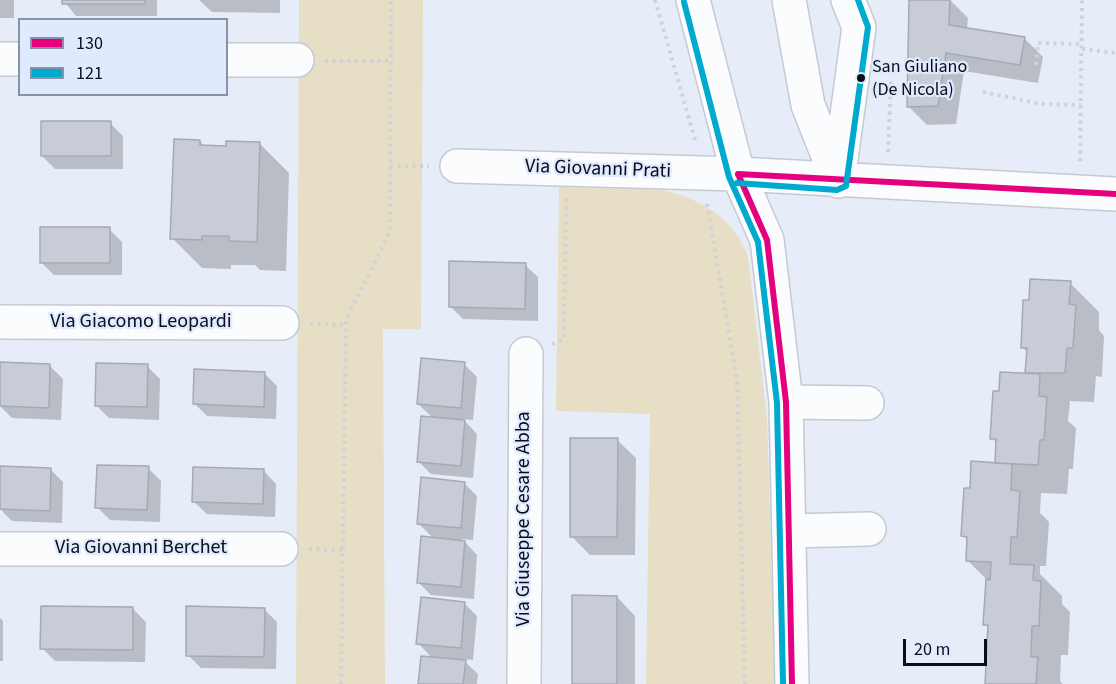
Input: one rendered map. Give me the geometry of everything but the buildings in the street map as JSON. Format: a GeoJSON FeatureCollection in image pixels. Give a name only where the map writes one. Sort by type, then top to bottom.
{"type":"FeatureCollection","features":[{"type":"Feature","properties":{"kind":"street"},"geometry":{"type":"LineString","coordinates":[[693,0],[738,174],[766,240],[786,402],[792,684]]}},
{"type":"Feature","properties":{"kind":"street"},"geometry":{"type":"LineString","coordinates":[[789,0],[808,105],[838,181]]}},
{"type":"Feature","properties":{"kind":"street"},"geometry":{"type":"LineString","coordinates":[[838,181],[859,27],[848,0]]}},
{"type":"Feature","properties":{"kind":"street"},"geometry":{"type":"LineString","coordinates":[[0,59],[18,59]]}},
{"type":"Feature","properties":{"kind":"street"},"geometry":{"type":"LineString","coordinates":[[228,60],[297,60]]}},
{"type":"Feature","properties":{"kind":"street","name":"Via Giovanni Prati"},"geometry":{"type":"LineString","coordinates":[[457,166],[738,174],[1116,194]]}},
{"type":"Feature","properties":{"kind":"street","name":"Via Giacomo Leopardi"},"geometry":{"type":"LineString","coordinates":[[0,322],[282,323]]}},
{"type":"Feature","properties":{"kind":"street","name":"Via Giuseppe Cesare Abba"},"geometry":{"type":"LineString","coordinates":[[525,684],[526,354]]}},
{"type":"Feature","properties":{"kind":"street"},"geometry":{"type":"LineString","coordinates":[[786,402],[867,403]]}},
{"type":"Feature","properties":{"kind":"street"},"geometry":{"type":"LineString","coordinates":[[789,531],[869,529]]}},
{"type":"Feature","properties":{"kind":"street","name":"Via Giovanni Berchet"},"geometry":{"type":"LineString","coordinates":[[0,549],[281,549]]}},
{"type":"Feature","properties":{"kind":"path"},"geometry":{"type":"LineString","coordinates":[[341,684],[346,319],[390,232],[391,0]]}},
{"type":"Feature","properties":{"kind":"path"},"geometry":{"type":"LineString","coordinates":[[655,0],[702,173],[737,380],[745,684]]}},
{"type":"Feature","properties":{"kind":"path"},"geometry":{"type":"LineString","coordinates":[[1080,162],[1082,0]]}},
{"type":"Feature","properties":{"kind":"path"},"geometry":{"type":"LineString","coordinates":[[1036,65],[1038,43],[1116,53]]}},
{"type":"Feature","properties":{"kind":"path"},"geometry":{"type":"LineString","coordinates":[[297,60],[390,61]]}},
{"type":"Feature","properties":{"kind":"path"},"geometry":{"type":"LineString","coordinates":[[888,162],[891,81]]}},
{"type":"Feature","properties":{"kind":"path"},"geometry":{"type":"LineString","coordinates":[[983,92],[1042,104],[1081,105]]}},
{"type":"Feature","properties":{"kind":"path"},"geometry":{"type":"LineString","coordinates":[[390,166],[457,166]]}},
{"type":"Feature","properties":{"kind":"path"},"geometry":{"type":"LineString","coordinates":[[526,354],[564,339],[567,169]]}},
{"type":"Feature","properties":{"kind":"shaded area"},"geometry":{"type":"Polygon","coordinates":[[[299,0],[423,0],[421,329],[383,329],[385,684],[296,684],[299,0]]]}},
{"type":"Feature","properties":{"kind":"shaded area"},"geometry":{"type":"Polygon","coordinates":[[[559,187],[662,190],[676,194],[714,212],[734,230],[742,242],[748,256],[767,418],[775,684],[646,684],[650,414],[556,411],[559,187]]]}},
{"type":"Feature","properties":{"kind":"transit line","name":"121"},"geometry":{"type":"LineString","coordinates":[[737,183],[837,190],[846,186],[868,27],[858,0]]}},
{"type":"Feature","properties":{"kind":"transit line","name":"121"},"geometry":{"type":"LineString","coordinates":[[684,2],[729,177],[758,242],[777,403],[783,684]]}},
{"type":"Feature","properties":{"kind":"transit line","name":"130"},"geometry":{"type":"LineString","coordinates":[[738,174],[767,240],[786,402],[792,684]]}},
{"type":"Feature","properties":{"kind":"transit line","name":"130"},"geometry":{"type":"LineString","coordinates":[[738,174],[1116,194]]}},
{"type":"Feature","properties":{"kind":"place","name":"San Giuliano (De Nicola)"},"geometry":{"type":"Point","coordinates":[861,78]}}]}
